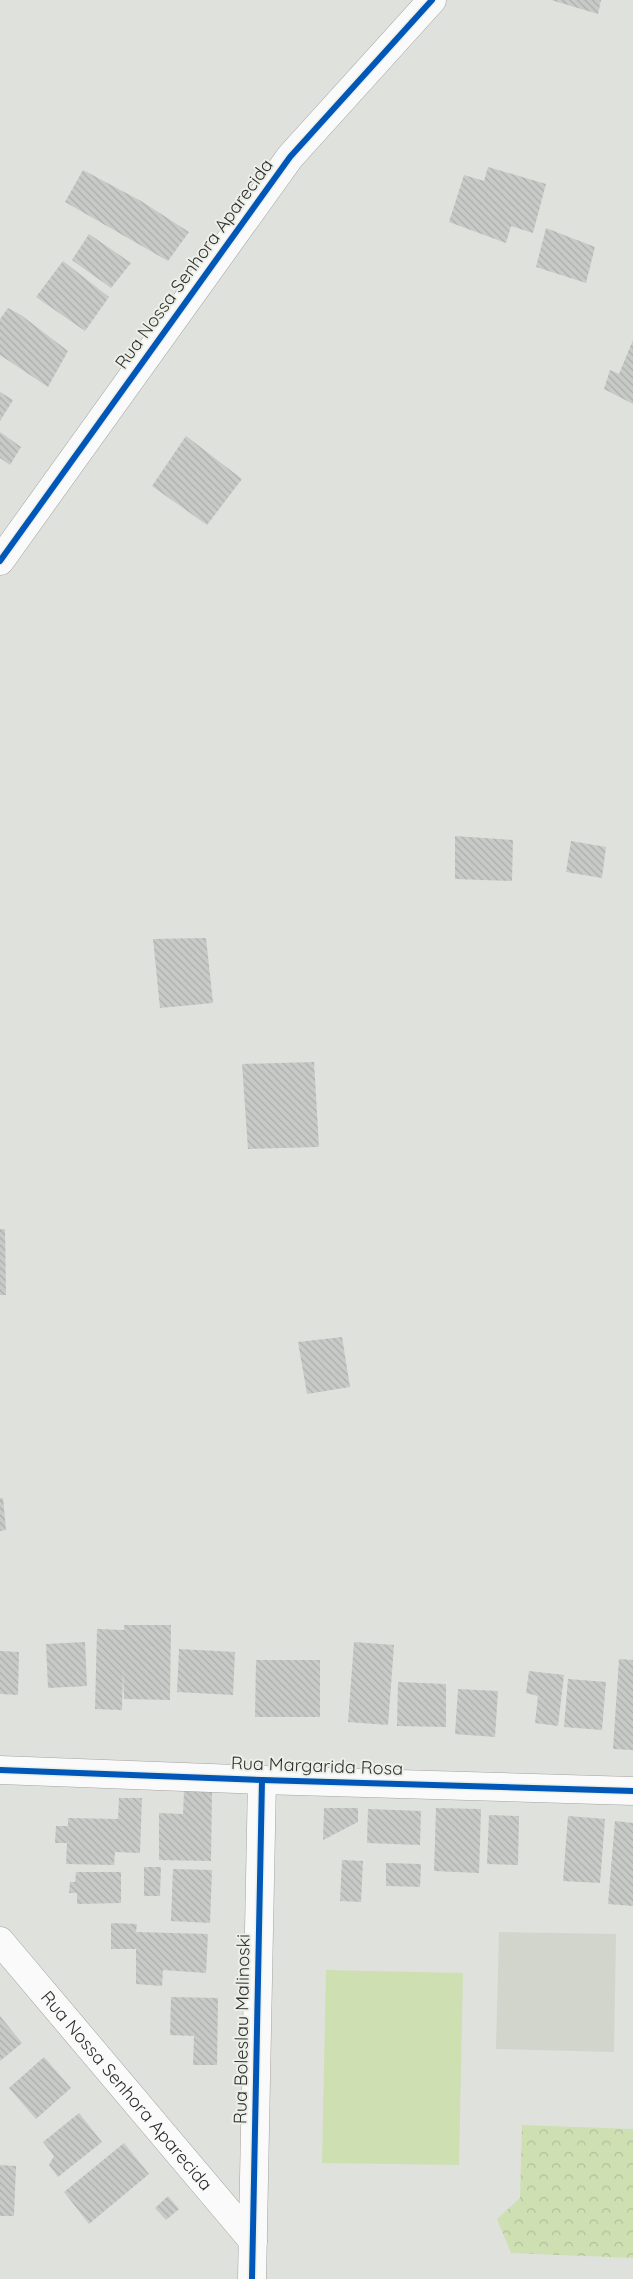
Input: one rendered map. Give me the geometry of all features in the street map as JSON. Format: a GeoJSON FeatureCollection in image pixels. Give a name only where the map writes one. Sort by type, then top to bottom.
{"type":"FeatureCollection","features":[{"type":"Feature","properties":{"kind":"street","name":"Rua Nossa Senhora Aparecida"},"geometry":{"type":"LineString","coordinates":[[0,561],[290,157],[432,0]]}},
{"type":"Feature","properties":{"kind":"street","name":"Rua Margarida Rosa"},"geometry":{"type":"LineString","coordinates":[[0,1770],[633,1791]]}},
{"type":"Feature","properties":{"kind":"street","name":"Rua Boleslau Malinoski"},"geometry":{"type":"LineString","coordinates":[[252,2279],[262,1780]]}},
{"type":"Feature","properties":{"kind":"street","name":"Rua Nossa Senhora Aparecida"},"geometry":{"type":"LineString","coordinates":[[0,1941],[253,2241]]}},
{"type":"Feature","properties":{"kind":"shaded area"},"geometry":{"type":"Polygon","coordinates":[[[499,1932],[616,1934],[614,2052],[496,2049],[499,1932]]]}},
{"type":"Feature","properties":{"kind":"green space"},"geometry":{"type":"Polygon","coordinates":[[[326,1970],[463,1973],[459,2165],[322,2163],[326,1970]]]}},
{"type":"Feature","properties":{"kind":"green space"},"geometry":{"type":"Polygon","coordinates":[[[522,2125],[633,2129],[633,2258],[511,2253],[497,2219],[520,2198],[522,2125]]]}},
{"type":"Feature","properties":{"kind":"building"},"geometry":{"type":"Polygon","coordinates":[[[551,0],[601,0],[598,14],[551,0]]]}},
{"type":"Feature","properties":{"kind":"building"},"geometry":{"type":"Polygon","coordinates":[[[488,167],[546,184],[533,233],[511,226],[506,243],[449,222],[464,175],[484,181],[488,167]]]}},
{"type":"Feature","properties":{"kind":"building"},"geometry":{"type":"Polygon","coordinates":[[[83,170],[141,201],[189,232],[168,261],[65,202],[83,170]]]}},
{"type":"Feature","properties":{"kind":"building"},"geometry":{"type":"Polygon","coordinates":[[[546,228],[595,247],[586,283],[536,267],[546,228]]]}},
{"type":"Feature","properties":{"kind":"building"},"geometry":{"type":"Polygon","coordinates":[[[89,234],[131,263],[111,288],[72,260],[89,234]]]}},
{"type":"Feature","properties":{"kind":"building"},"geometry":{"type":"Polygon","coordinates":[[[63,261],[109,297],[85,331],[36,297],[63,261]]]}},
{"type":"Feature","properties":{"kind":"building"},"geometry":{"type":"Polygon","coordinates":[[[8,308],[21,315],[68,351],[48,387],[0,355],[0,319],[8,308]]]}},
{"type":"Feature","properties":{"kind":"building"},"geometry":{"type":"Polygon","coordinates":[[[633,340],[633,404],[604,389],[610,370],[619,374],[633,340]]]}},
{"type":"Feature","properties":{"kind":"building"},"geometry":{"type":"Polygon","coordinates":[[[0,392],[13,400],[0,421],[0,392]]]}},
{"type":"Feature","properties":{"kind":"building"},"geometry":{"type":"Polygon","coordinates":[[[0,432],[21,447],[10,465],[0,458],[0,432]]]}},
{"type":"Feature","properties":{"kind":"building"},"geometry":{"type":"Polygon","coordinates":[[[186,436],[242,479],[207,525],[152,486],[186,436]]]}},
{"type":"Feature","properties":{"kind":"building"},"geometry":{"type":"Polygon","coordinates":[[[455,836],[513,840],[512,881],[455,879],[455,836]]]}},
{"type":"Feature","properties":{"kind":"building"},"geometry":{"type":"Polygon","coordinates":[[[571,841],[606,847],[602,878],[566,872],[571,841]]]}},
{"type":"Feature","properties":{"kind":"building"},"geometry":{"type":"Polygon","coordinates":[[[206,938],[213,1003],[160,1008],[153,939],[206,938]]]}},
{"type":"Feature","properties":{"kind":"building"},"geometry":{"type":"Polygon","coordinates":[[[314,1062],[319,1147],[248,1149],[242,1064],[314,1062]]]}},
{"type":"Feature","properties":{"kind":"building"},"geometry":{"type":"Polygon","coordinates":[[[0,1229],[5,1229],[6,1295],[0,1295],[0,1229]]]}},
{"type":"Feature","properties":{"kind":"building"},"geometry":{"type":"Polygon","coordinates":[[[342,1337],[350,1387],[307,1394],[298,1342],[342,1337]]]}},
{"type":"Feature","properties":{"kind":"building"},"geometry":{"type":"Polygon","coordinates":[[[0,1498],[3,1498],[6,1530],[0,1531],[0,1498]]]}},
{"type":"Feature","properties":{"kind":"building"},"geometry":{"type":"Polygon","coordinates":[[[124,1625],[171,1625],[170,1700],[124,1699],[123,1670],[122,1710],[95,1709],[97,1629],[124,1630],[124,1625]]]}},
{"type":"Feature","properties":{"kind":"building"},"geometry":{"type":"Polygon","coordinates":[[[85,1642],[87,1686],[48,1688],[46,1644],[85,1642]]]}},
{"type":"Feature","properties":{"kind":"building"},"geometry":{"type":"Polygon","coordinates":[[[354,1642],[394,1645],[388,1725],[348,1722],[354,1642]]]}},
{"type":"Feature","properties":{"kind":"building"},"geometry":{"type":"Polygon","coordinates":[[[179,1649],[235,1652],[233,1695],[177,1692],[179,1649]]]}},
{"type":"Feature","properties":{"kind":"building"},"geometry":{"type":"Polygon","coordinates":[[[0,1651],[19,1652],[18,1695],[0,1694],[0,1651]]]}},
{"type":"Feature","properties":{"kind":"building"},"geometry":{"type":"Polygon","coordinates":[[[619,1659],[633,1660],[633,1750],[613,1749],[619,1659]]]}},
{"type":"Feature","properties":{"kind":"building"},"geometry":{"type":"Polygon","coordinates":[[[256,1660],[320,1660],[320,1717],[255,1717],[256,1660]]]}},
{"type":"Feature","properties":{"kind":"building"},"geometry":{"type":"Polygon","coordinates":[[[529,1671],[564,1675],[558,1726],[535,1723],[538,1696],[526,1693],[529,1671]]]}},
{"type":"Feature","properties":{"kind":"building"},"geometry":{"type":"Polygon","coordinates":[[[568,1679],[606,1682],[602,1730],[564,1727],[568,1679]]]}},
{"type":"Feature","properties":{"kind":"building"},"geometry":{"type":"Polygon","coordinates":[[[398,1682],[446,1684],[446,1727],[397,1726],[398,1682]]]}},
{"type":"Feature","properties":{"kind":"building"},"geometry":{"type":"Polygon","coordinates":[[[458,1689],[498,1691],[495,1737],[455,1734],[458,1689]]]}},
{"type":"Feature","properties":{"kind":"building"},"geometry":{"type":"Polygon","coordinates":[[[184,1791],[212,1791],[211,1861],[159,1860],[159,1813],[183,1814],[184,1791]]]}},
{"type":"Feature","properties":{"kind":"building"},"geometry":{"type":"Polygon","coordinates":[[[119,1798],[142,1798],[140,1853],[115,1852],[114,1865],[66,1864],[67,1843],[55,1843],[56,1826],[68,1826],[68,1818],[118,1819],[119,1798]]]}},
{"type":"Feature","properties":{"kind":"building"},"geometry":{"type":"Polygon","coordinates":[[[324,1808],[358,1808],[358,1822],[323,1840],[324,1808]]]}},
{"type":"Feature","properties":{"kind":"building"},"geometry":{"type":"Polygon","coordinates":[[[436,1808],[481,1809],[479,1873],[434,1871],[436,1808]]]}},
{"type":"Feature","properties":{"kind":"building"},"geometry":{"type":"Polygon","coordinates":[[[368,1809],[421,1811],[420,1845],[367,1843],[368,1809]]]}},
{"type":"Feature","properties":{"kind":"building"},"geometry":{"type":"Polygon","coordinates":[[[489,1815],[519,1816],[518,1865],[487,1864],[489,1815]]]}},
{"type":"Feature","properties":{"kind":"building"},"geometry":{"type":"Polygon","coordinates":[[[568,1816],[605,1819],[600,1883],[563,1881],[568,1816]]]}},
{"type":"Feature","properties":{"kind":"building"},"geometry":{"type":"Polygon","coordinates":[[[615,1821],[633,1823],[633,1906],[608,1904],[615,1821]]]}},
{"type":"Feature","properties":{"kind":"building"},"geometry":{"type":"Polygon","coordinates":[[[342,1860],[363,1861],[361,1902],[340,1901],[342,1860]]]}},
{"type":"Feature","properties":{"kind":"building"},"geometry":{"type":"Polygon","coordinates":[[[386,1863],[421,1864],[420,1887],[386,1886],[386,1863]]]}},
{"type":"Feature","properties":{"kind":"building"},"geometry":{"type":"Polygon","coordinates":[[[144,1867],[161,1867],[160,1896],[144,1896],[144,1867]]]}},
{"type":"Feature","properties":{"kind":"building"},"geometry":{"type":"Polygon","coordinates":[[[173,1869],[212,1870],[210,1923],[171,1921],[173,1869]]]}},
{"type":"Feature","properties":{"kind":"building"},"geometry":{"type":"Polygon","coordinates":[[[76,1872],[121,1872],[121,1903],[77,1904],[77,1893],[69,1893],[70,1882],[75,1882],[76,1872]]]}},
{"type":"Feature","properties":{"kind":"building"},"geometry":{"type":"Polygon","coordinates":[[[111,1923],[137,1924],[136,1932],[208,1934],[206,1973],[163,1970],[162,1986],[136,1984],[136,1949],[111,1949],[111,1923]]]}},
{"type":"Feature","properties":{"kind":"building"},"geometry":{"type":"Polygon","coordinates":[[[171,1997],[218,1998],[217,2065],[193,2065],[194,2036],[170,2035],[171,1997]]]}},
{"type":"Feature","properties":{"kind":"building"},"geometry":{"type":"Polygon","coordinates":[[[0,2016],[22,2043],[0,2061],[0,2016]]]}},
{"type":"Feature","properties":{"kind":"building"},"geometry":{"type":"Polygon","coordinates":[[[44,2057],[71,2088],[36,2119],[9,2088],[44,2057]]]}},
{"type":"Feature","properties":{"kind":"building"},"geometry":{"type":"Polygon","coordinates":[[[79,2113],[102,2142],[58,2177],[49,2165],[54,2156],[43,2142],[79,2113]]]}},
{"type":"Feature","properties":{"kind":"building"},"geometry":{"type":"Polygon","coordinates":[[[124,2143],[149,2174],[89,2224],[64,2192],[124,2143]]]}},
{"type":"Feature","properties":{"kind":"building"},"geometry":{"type":"Polygon","coordinates":[[[0,2165],[16,2166],[14,2216],[0,2216],[0,2165]]]}},
{"type":"Feature","properties":{"kind":"building"},"geometry":{"type":"Polygon","coordinates":[[[168,2196],[179,2209],[166,2220],[155,2208],[168,2196]]]}},
{"type":"Feature","properties":{"kind":"cycle path"},"geometry":{"type":"LineString","coordinates":[[0,561],[290,157],[432,0]]}},
{"type":"Feature","properties":{"kind":"cycle path"},"geometry":{"type":"LineString","coordinates":[[0,1770],[633,1791]]}},
{"type":"Feature","properties":{"kind":"cycle path"},"geometry":{"type":"LineString","coordinates":[[252,2279],[262,1780]]}}]}
